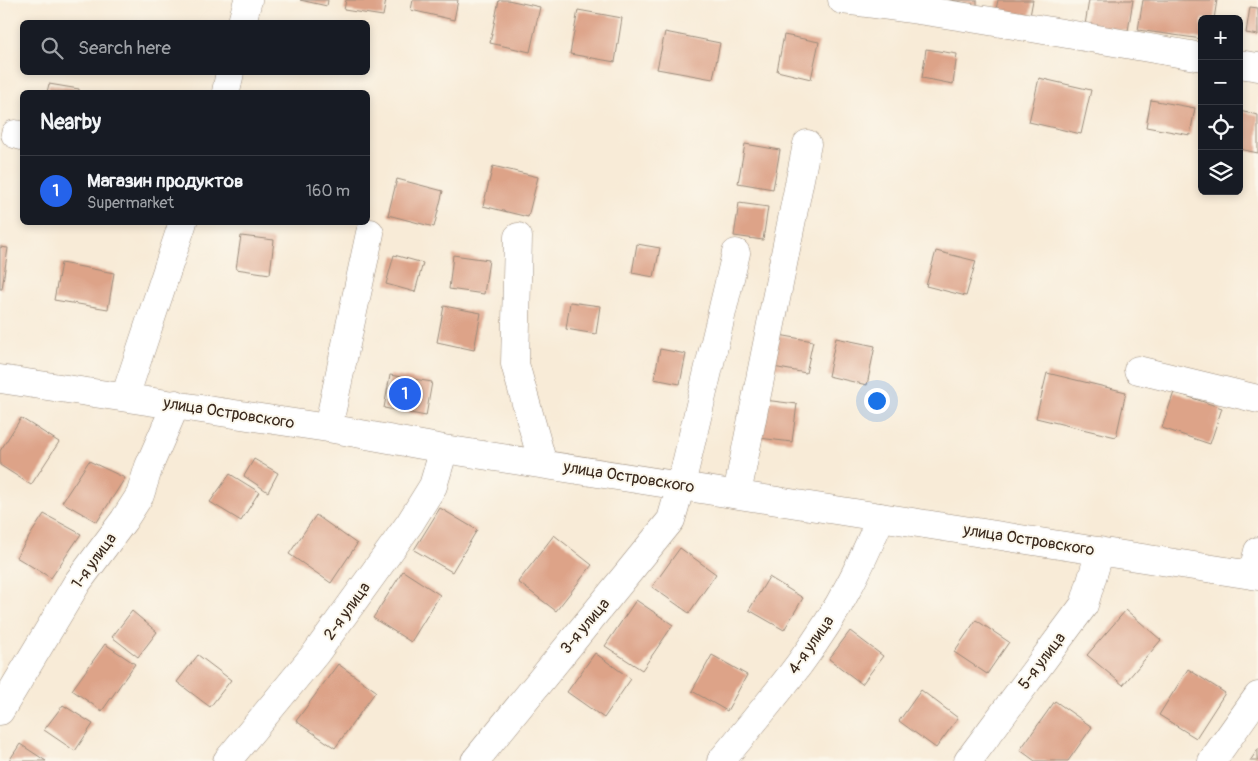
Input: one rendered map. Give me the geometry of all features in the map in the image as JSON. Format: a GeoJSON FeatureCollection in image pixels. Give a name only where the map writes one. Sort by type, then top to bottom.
{"type":"FeatureCollection","features":[{"type":"Feature","properties":{"kind":"street"},"geometry":{"type":"LineString","coordinates":[[243,20],[248,0]]}},
{"type":"Feature","properties":{"kind":"street"},"geometry":{"type":"LineString","coordinates":[[842,0],[904,7],[1198,56]]}},
{"type":"Feature","properties":{"kind":"street"},"geometry":{"type":"LineString","coordinates":[[1243,65],[1258,67]]}},
{"type":"Feature","properties":{"kind":"street"},"geometry":{"type":"LineString","coordinates":[[226,90],[229,75]]}},
{"type":"Feature","properties":{"kind":"street"},"geometry":{"type":"LineString","coordinates":[[737,494],[807,144]]}},
{"type":"Feature","properties":{"kind":"street"},"geometry":{"type":"LineString","coordinates":[[125,397],[182,225]]}},
{"type":"Feature","properties":{"kind":"street"},"geometry":{"type":"LineString","coordinates":[[328,428],[370,233]]}},
{"type":"Feature","properties":{"kind":"street"},"geometry":{"type":"LineString","coordinates":[[518,237],[515,364],[543,464]]}},
{"type":"Feature","properties":{"kind":"street","name":"3-я улица"},"geometry":{"type":"LineString","coordinates":[[475,761],[671,520],[736,253]]}},
{"type":"Feature","properties":{"kind":"street"},"geometry":{"type":"LineString","coordinates":[[1138,370],[1258,399]]}},
{"type":"Feature","properties":{"kind":"street","name":"улица Островского"},"geometry":{"type":"LineString","coordinates":[[0,379],[176,404],[328,428],[444,449],[1100,552],[1256,568]]}},
{"type":"Feature","properties":{"kind":"street","name":"1-я улица"},"geometry":{"type":"LineString","coordinates":[[0,711],[77,583],[124,520],[140,495],[149,466],[176,404]]}},
{"type":"Feature","properties":{"kind":"street","name":"2-я улица"},"geometry":{"type":"LineString","coordinates":[[227,761],[316,653],[410,523],[433,486],[444,449]]}},
{"type":"Feature","properties":{"kind":"street","name":"4-я улица"},"geometry":{"type":"LineString","coordinates":[[722,761],[795,670],[829,620],[849,587],[881,517]]}},
{"type":"Feature","properties":{"kind":"street","name":"5-я улица"},"geometry":{"type":"LineString","coordinates":[[968,761],[1084,605],[1100,552]]}},
{"type":"Feature","properties":{"kind":"street"},"geometry":{"type":"LineString","coordinates":[[1212,761],[1258,696]]}},
{"type":"Feature","properties":{"kind":"building"},"geometry":{"type":"Polygon","coordinates":[[[300,0],[328,0],[327,6],[300,0]]]}},
{"type":"Feature","properties":{"kind":"building"},"geometry":{"type":"Polygon","coordinates":[[[346,0],[386,0],[383,16],[344,10],[346,0]]]}},
{"type":"Feature","properties":{"kind":"building"},"geometry":{"type":"Polygon","coordinates":[[[413,0],[458,0],[454,20],[411,10],[413,0]]]}},
{"type":"Feature","properties":{"kind":"building"},"geometry":{"type":"Polygon","coordinates":[[[499,0],[508,0],[540,7],[530,52],[490,43],[499,0]]]}},
{"type":"Feature","properties":{"kind":"building"},"geometry":{"type":"Polygon","coordinates":[[[950,0],[977,0],[977,5],[950,0]]]}},
{"type":"Feature","properties":{"kind":"building"},"geometry":{"type":"Polygon","coordinates":[[[998,0],[1033,0],[1030,16],[996,9],[998,0]]]}},
{"type":"Feature","properties":{"kind":"building"},"geometry":{"type":"Polygon","coordinates":[[[1089,0],[1133,0],[1128,31],[1085,25],[1089,0]]]}},
{"type":"Feature","properties":{"kind":"building"},"geometry":{"type":"Polygon","coordinates":[[[1143,0],[1217,0],[1215,15],[1198,15],[1198,38],[1138,30],[1143,0]]]}},
{"type":"Feature","properties":{"kind":"building"},"geometry":{"type":"Polygon","coordinates":[[[1250,7],[1258,8],[1258,35],[1246,33],[1250,7]]]}},
{"type":"Feature","properties":{"kind":"building"},"geometry":{"type":"Polygon","coordinates":[[[578,10],[622,18],[615,62],[570,54],[578,10]]]}},
{"type":"Feature","properties":{"kind":"building"},"geometry":{"type":"Polygon","coordinates":[[[665,32],[720,43],[713,79],[657,69],[665,32]]]}},
{"type":"Feature","properties":{"kind":"building"},"geometry":{"type":"Polygon","coordinates":[[[784,35],[819,42],[811,79],[777,71],[784,35]]]}},
{"type":"Feature","properties":{"kind":"building"},"geometry":{"type":"Polygon","coordinates":[[[926,49],[957,54],[953,84],[922,78],[926,49]]]}},
{"type":"Feature","properties":{"kind":"building"},"geometry":{"type":"Polygon","coordinates":[[[1039,78],[1091,90],[1081,134],[1029,122],[1039,78]]]}},
{"type":"Feature","properties":{"kind":"building"},"geometry":{"type":"Polygon","coordinates":[[[49,84],[79,89],[79,90],[48,90],[49,84]]]}},
{"type":"Feature","properties":{"kind":"building"},"geometry":{"type":"Polygon","coordinates":[[[1151,100],[1195,108],[1190,135],[1146,127],[1151,100]]]}},
{"type":"Feature","properties":{"kind":"building"},"geometry":{"type":"Polygon","coordinates":[[[1243,112],[1258,115],[1258,153],[1243,150],[1243,112]]]}},
{"type":"Feature","properties":{"kind":"building"},"geometry":{"type":"Polygon","coordinates":[[[745,144],[780,150],[773,189],[738,183],[745,144]]]}},
{"type":"Feature","properties":{"kind":"building"},"geometry":{"type":"Polygon","coordinates":[[[493,166],[538,177],[528,217],[483,206],[493,166]]]}},
{"type":"Feature","properties":{"kind":"building"},"geometry":{"type":"Polygon","coordinates":[[[397,179],[443,191],[434,227],[388,215],[397,179]]]}},
{"type":"Feature","properties":{"kind":"building"},"geometry":{"type":"Polygon","coordinates":[[[739,203],[768,207],[763,240],[734,236],[739,203]]]}},
{"type":"Feature","properties":{"kind":"building"},"geometry":{"type":"Polygon","coordinates":[[[241,236],[274,240],[270,274],[236,269],[241,236]]]}},
{"type":"Feature","properties":{"kind":"building"},"geometry":{"type":"Polygon","coordinates":[[[637,244],[660,248],[654,277],[632,273],[637,244]]]}},
{"type":"Feature","properties":{"kind":"building"},"geometry":{"type":"Polygon","coordinates":[[[0,247],[8,248],[2,289],[0,289],[0,247]]]}},
{"type":"Feature","properties":{"kind":"building"},"geometry":{"type":"Polygon","coordinates":[[[936,251],[976,261],[966,296],[926,286],[936,251]]]}},
{"type":"Feature","properties":{"kind":"building"},"geometry":{"type":"Polygon","coordinates":[[[394,255],[423,263],[415,292],[386,284],[394,255]]]}},
{"type":"Feature","properties":{"kind":"building"},"geometry":{"type":"Polygon","coordinates":[[[453,255],[489,260],[484,294],[449,289],[453,255]]]}},
{"type":"Feature","properties":{"kind":"building"},"geometry":{"type":"Polygon","coordinates":[[[61,263],[114,273],[108,309],[54,300],[61,263]]]}},
{"type":"Feature","properties":{"kind":"building"},"geometry":{"type":"Polygon","coordinates":[[[570,302],[600,306],[596,334],[566,329],[570,302]]]}},
{"type":"Feature","properties":{"kind":"building"},"geometry":{"type":"Polygon","coordinates":[[[444,306],[481,313],[474,350],[437,342],[444,306]]]}},
{"type":"Feature","properties":{"kind":"building"},"geometry":{"type":"Polygon","coordinates":[[[779,335],[813,341],[806,373],[773,367],[779,335]]]}},
{"type":"Feature","properties":{"kind":"building"},"geometry":{"type":"Polygon","coordinates":[[[836,338],[875,346],[867,385],[828,376],[836,338]]]}},
{"type":"Feature","properties":{"kind":"building"},"geometry":{"type":"Polygon","coordinates":[[[660,349],[686,354],[680,384],[654,379],[660,349]]]}},
{"type":"Feature","properties":{"kind":"building"},"geometry":{"type":"Polygon","coordinates":[[[1047,373],[1126,392],[1116,437],[1036,418],[1047,373]]]}},
{"type":"Feature","properties":{"kind":"building"},"geometry":{"type":"Polygon","coordinates":[[[390,375],[432,382],[426,416],[384,408],[390,375]]]}},
{"type":"Feature","properties":{"kind":"building"},"geometry":{"type":"Polygon","coordinates":[[[1174,392],[1222,408],[1210,444],[1162,428],[1174,392]]]}},
{"type":"Feature","properties":{"kind":"building"},"geometry":{"type":"Polygon","coordinates":[[[764,400],[797,404],[792,442],[759,438],[764,400]]]}},
{"type":"Feature","properties":{"kind":"building"},"geometry":{"type":"Polygon","coordinates":[[[21,418],[59,442],[31,485],[0,465],[0,451],[21,418]]]}},
{"type":"Feature","properties":{"kind":"building"},"geometry":{"type":"Polygon","coordinates":[[[254,459],[278,473],[268,492],[244,476],[254,459]]]}},
{"type":"Feature","properties":{"kind":"building"},"geometry":{"type":"Polygon","coordinates":[[[89,461],[125,478],[97,522],[62,502],[89,461]]]}},
{"type":"Feature","properties":{"kind":"building"},"geometry":{"type":"Polygon","coordinates":[[[230,474],[259,492],[241,521],[210,502],[230,474]]]}},
{"type":"Feature","properties":{"kind":"building"},"geometry":{"type":"Polygon","coordinates":[[[440,508],[477,530],[452,572],[414,550],[440,508]]]}},
{"type":"Feature","properties":{"kind":"building"},"geometry":{"type":"Polygon","coordinates":[[[44,514],[81,534],[51,578],[16,557],[44,514]]]}},
{"type":"Feature","properties":{"kind":"building"},"geometry":{"type":"Polygon","coordinates":[[[316,515],[357,544],[331,583],[289,554],[316,515]]]}},
{"type":"Feature","properties":{"kind":"building"},"geometry":{"type":"Polygon","coordinates":[[[554,535],[592,565],[556,611],[518,582],[554,535]]]}},
{"type":"Feature","properties":{"kind":"building"},"geometry":{"type":"Polygon","coordinates":[[[680,548],[716,574],[689,613],[652,587],[680,548]]]}},
{"type":"Feature","properties":{"kind":"building"},"geometry":{"type":"Polygon","coordinates":[[[403,571],[440,595],[411,642],[373,618],[403,571]]]}},
{"type":"Feature","properties":{"kind":"building"},"geometry":{"type":"Polygon","coordinates":[[[769,577],[803,598],[784,630],[749,610],[769,577]]]}},
{"type":"Feature","properties":{"kind":"building"},"geometry":{"type":"Polygon","coordinates":[[[636,600],[673,625],[642,670],[605,646],[636,600]]]}},
{"type":"Feature","properties":{"kind":"building"},"geometry":{"type":"Polygon","coordinates":[[[1126,610],[1161,640],[1123,685],[1087,655],[1126,610]]]}},
{"type":"Feature","properties":{"kind":"building"},"geometry":{"type":"Polygon","coordinates":[[[132,611],[157,632],[138,657],[112,637],[132,611]]]}},
{"type":"Feature","properties":{"kind":"building"},"geometry":{"type":"Polygon","coordinates":[[[976,620],[1009,642],[987,674],[954,652],[976,620]]]}},
{"type":"Feature","properties":{"kind":"building"},"geometry":{"type":"Polygon","coordinates":[[[850,631],[883,656],[862,684],[829,659],[850,631]]]}},
{"type":"Feature","properties":{"kind":"building"},"geometry":{"type":"Polygon","coordinates":[[[105,644],[135,664],[102,711],[72,690],[105,644]]]}},
{"type":"Feature","properties":{"kind":"building"},"geometry":{"type":"Polygon","coordinates":[[[595,653],[631,679],[604,718],[567,692],[595,653]]]}},
{"type":"Feature","properties":{"kind":"building"},"geometry":{"type":"Polygon","coordinates":[[[198,655],[231,680],[210,707],[177,682],[198,655]]]}},
{"type":"Feature","properties":{"kind":"building"},"geometry":{"type":"Polygon","coordinates":[[[712,655],[747,675],[727,711],[692,691],[712,655]]]}},
{"type":"Feature","properties":{"kind":"building"},"geometry":{"type":"Polygon","coordinates":[[[338,664],[376,691],[335,748],[296,721],[338,664]]]}},
{"type":"Feature","properties":{"kind":"building"},"geometry":{"type":"Polygon","coordinates":[[[1188,669],[1225,693],[1196,738],[1159,715],[1188,669]]]}},
{"type":"Feature","properties":{"kind":"building"},"geometry":{"type":"Polygon","coordinates":[[[921,690],[958,718],[936,748],[899,721],[921,690]]]}},
{"type":"Feature","properties":{"kind":"building"},"geometry":{"type":"Polygon","coordinates":[[[1055,701],[1092,727],[1068,761],[1035,761],[1020,750],[1055,701]]]}},
{"type":"Feature","properties":{"kind":"building"},"geometry":{"type":"Polygon","coordinates":[[[63,705],[93,724],[75,751],[44,730],[63,705]]]}},
{"type":"Feature","properties":{"kind":"building"},"geometry":{"type":"Polygon","coordinates":[[[20,744],[46,761],[9,761],[20,744]]]}},
{"type":"Feature","properties":{"kind":"building"},"geometry":{"type":"Polygon","coordinates":[[[1258,749],[1258,761],[1250,761],[1258,749]]]}},
{"type":"Feature","properties":{"kind":"place","name":"Магазин продуктов"},"geometry":{"type":"Point","coordinates":[405,394]}}]}
